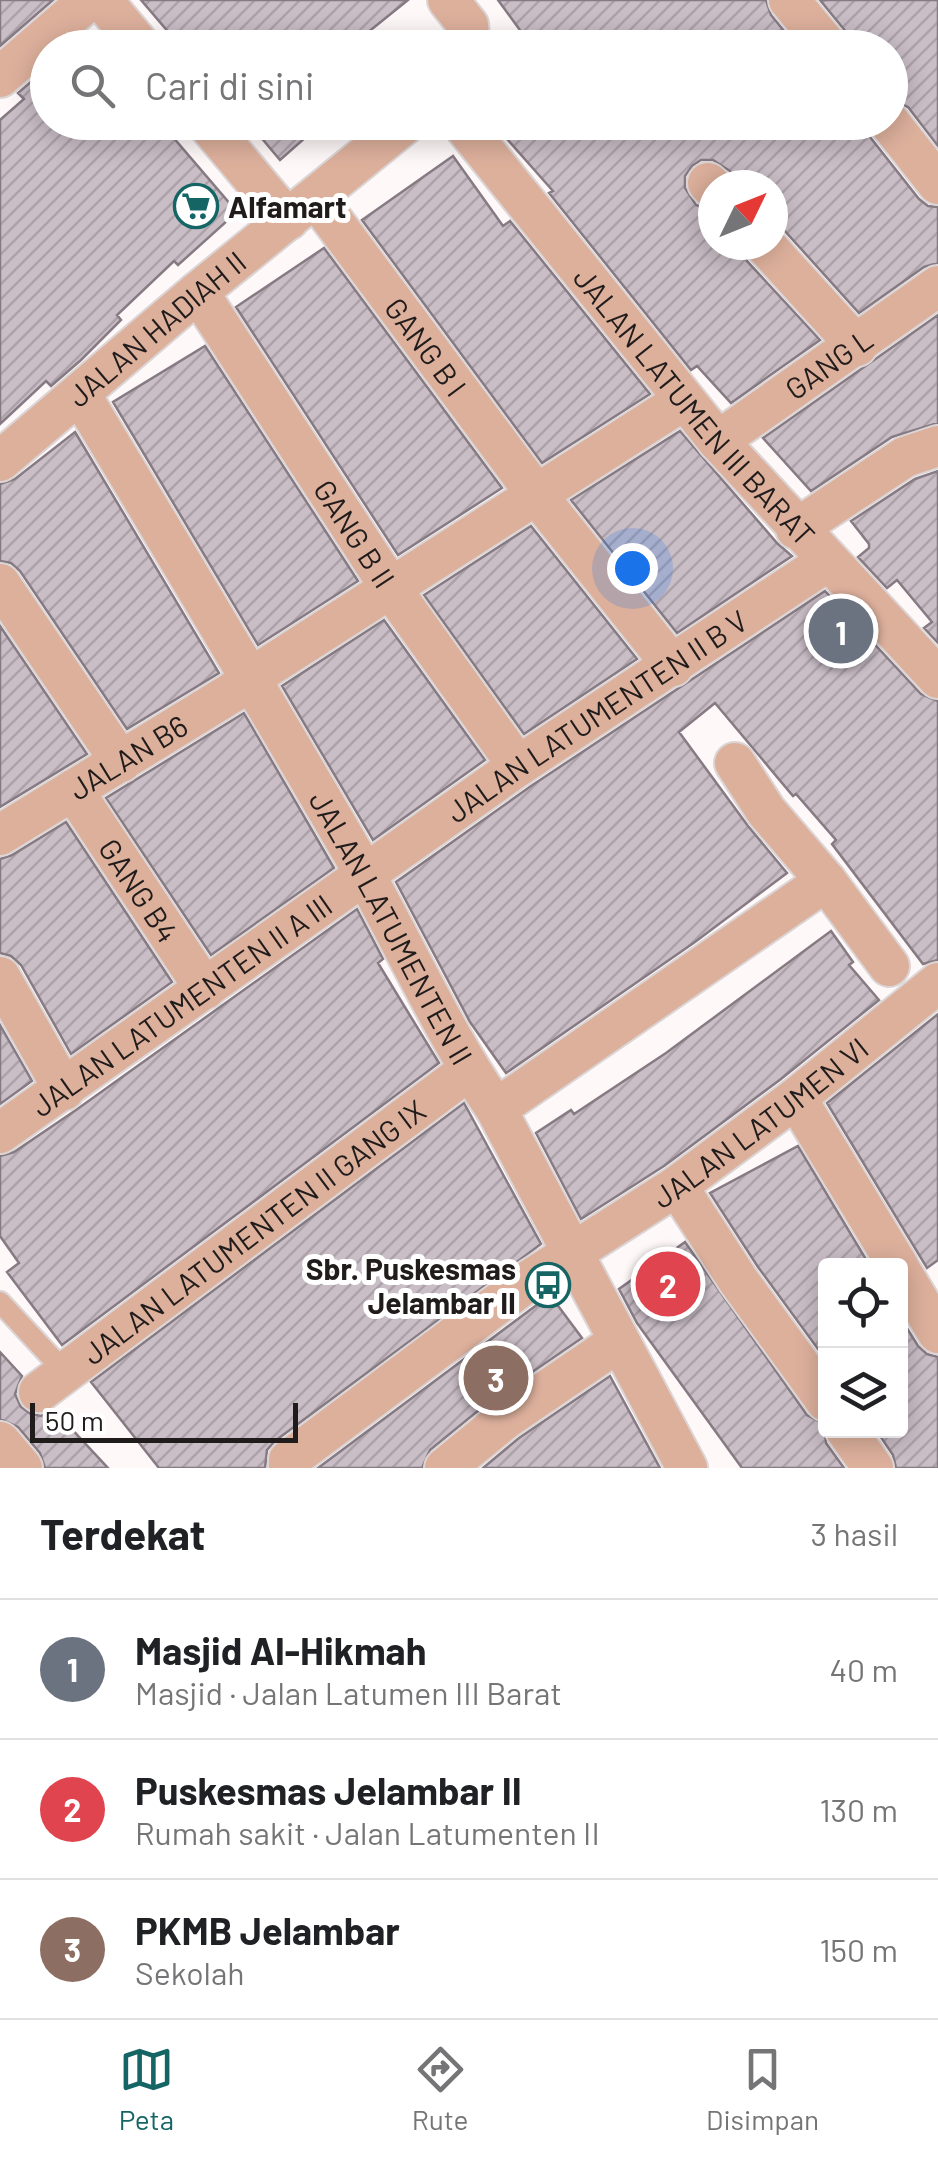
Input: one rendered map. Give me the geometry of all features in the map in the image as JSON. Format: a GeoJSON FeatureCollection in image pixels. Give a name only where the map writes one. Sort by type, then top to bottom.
{"type":"FeatureCollection","features":[{"type":"Feature","properties":{"kind":"street"},"geometry":{"type":"LineString","coordinates":[[55,30],[90,0]]}},
{"type":"Feature","properties":{"kind":"street"},"geometry":{"type":"LineString","coordinates":[[102,0],[127,30]]}},
{"type":"Feature","properties":{"kind":"street"},"geometry":{"type":"LineString","coordinates":[[448,1],[468,30]]}},
{"type":"Feature","properties":{"kind":"street"},"geometry":{"type":"LineString","coordinates":[[0,77],[30,51]]}},
{"type":"Feature","properties":{"kind":"street","name":"GANG B I"},"geometry":{"type":"LineString","coordinates":[[226,140],[302,209],[536,494]]}},
{"type":"Feature","properties":{"kind":"street","name":"JALAN HADIAH II"},"geometry":{"type":"LineString","coordinates":[[0,461],[198,292],[385,140]]}},
{"type":"Feature","properties":{"kind":"street","name":"JALAN LATUMEN III BARAT"},"geometry":{"type":"LineString","coordinates":[[475,140],[718,441],[938,678]]}},
{"type":"Feature","properties":{"kind":"street"},"geometry":{"type":"LineString","coordinates":[[903,140],[938,184]]}},
{"type":"Feature","properties":{"kind":"street"},"geometry":{"type":"LineString","coordinates":[[779,260],[857,346]]}},
{"type":"Feature","properties":{"kind":"street","name":"GANG L"},"geometry":{"type":"LineString","coordinates":[[718,441],[938,286]]}},
{"type":"Feature","properties":{"kind":"street","name":"GANG B II"},"geometry":{"type":"LineString","coordinates":[[198,292],[392,590],[518,766]]}},
{"type":"Feature","properties":{"kind":"street","name":"JALAN LATUMENTEN II"},"geometry":{"type":"LineString","coordinates":[[80,394],[252,677],[364,874],[469,1070],[496,1109],[688,1468]]}},
{"type":"Feature","properties":{"kind":"street","name":"JALAN B6"},"geometry":{"type":"LineString","coordinates":[[0,835],[233,692],[684,400]]}},
{"type":"Feature","properties":{"kind":"street"},"geometry":{"type":"LineString","coordinates":[[796,529],[905,457],[938,446]]}},
{"type":"Feature","properties":{"kind":"street"},"geometry":{"type":"LineString","coordinates":[[536,494],[674,666]]}},
{"type":"Feature","properties":{"kind":"street","name":"JALAN LATUMENTEN II B V"},"geometry":{"type":"LineString","coordinates":[[364,874],[518,766],[828,561]]}},
{"type":"Feature","properties":{"kind":"street"},"geometry":{"type":"LineString","coordinates":[[0,584],[120,762]]}},
{"type":"Feature","properties":{"kind":"street"},"geometry":{"type":"LineString","coordinates":[[735,764],[766,812],[826,881],[889,966]]}},
{"type":"Feature","properties":{"kind":"street","name":"GANG B4"},"geometry":{"type":"LineString","coordinates":[[74,790],[204,989]]}},
{"type":"Feature","properties":{"kind":"street","name":"JALAN LATUMENTEN II A III"},"geometry":{"type":"LineString","coordinates":[[0,1133],[364,874]]}},
{"type":"Feature","properties":{"kind":"street"},"geometry":{"type":"LineString","coordinates":[[496,1109],[826,881]]}},
{"type":"Feature","properties":{"kind":"street"},"geometry":{"type":"LineString","coordinates":[[0,977],[64,1090]]}},
{"type":"Feature","properties":{"kind":"street","name":"JALAN LATUMEN VI"},"geometry":{"type":"LineString","coordinates":[[289,1468],[289,1460],[573,1252],[677,1186],[796,1098],[938,983]]}},
{"type":"Feature","properties":{"kind":"street","name":"JALAN LATUMENTEN II GANG IX"},"geometry":{"type":"LineString","coordinates":[[51,1382],[469,1070]]}},
{"type":"Feature","properties":{"kind":"street"},"geometry":{"type":"LineString","coordinates":[[796,1098],[893,1258]]}},
{"type":"Feature","properties":{"kind":"street"},"geometry":{"type":"LineString","coordinates":[[677,1186],[738,1280],[818,1390]]}},
{"type":"Feature","properties":{"kind":"street"},"geometry":{"type":"LineString","coordinates":[[908,1283],[938,1333]]}},
{"type":"Feature","properties":{"kind":"street"},"geometry":{"type":"LineString","coordinates":[[445,1468],[504,1418],[618,1342]]}},
{"type":"Feature","properties":{"kind":"street"},"geometry":{"type":"LineString","coordinates":[[851,1438],[872,1468]]}},
{"type":"Feature","properties":{"kind":"street"},"geometry":{"type":"LineString","coordinates":[[0,1442],[22,1468]]}},
{"type":"Feature","properties":{"kind":"lane"},"geometry":{"type":"LineString","coordinates":[[0,1302],[51,1382]]}},
{"type":"Feature","properties":{"kind":"building"},"geometry":{"type":"Polygon","coordinates":[[[0,0],[53,0],[0,46],[0,0]]]}},
{"type":"Feature","properties":{"kind":"building"},"geometry":{"type":"Polygon","coordinates":[[[141,0],[408,0],[371,30],[167,30],[141,0]]]}},
{"type":"Feature","properties":{"kind":"building"},"geometry":{"type":"Polygon","coordinates":[[[498,0],[766,0],[771,15],[783,30],[520,30],[498,0]]]}},
{"type":"Feature","properties":{"kind":"building"},"geometry":{"type":"Polygon","coordinates":[[[820,0],[938,0],[938,146],[908,107],[908,30],[845,30],[820,0]]]}},
{"type":"Feature","properties":{"kind":"building"},"geometry":{"type":"Polygon","coordinates":[[[30,83],[30,140],[175,140],[237,212],[178,265],[174,261],[117,315],[121,320],[81,360],[51,386],[46,381],[0,424],[0,120],[24,99],[18,93],[30,83]]]}},
{"type":"Feature","properties":{"kind":"building"},"geometry":{"type":"Polygon","coordinates":[[[263,140],[303,140],[280,160],[263,140]]]}},
{"type":"Feature","properties":{"kind":"building"},"geometry":{"type":"Polygon","coordinates":[[[508,140],[872,140],[919,199],[938,207],[938,263],[924,267],[859,313],[788,235],[788,170],[728,170],[713,160],[701,160],[692,166],[685,176],[685,188],[698,206],[698,260],[747,260],[820,340],[731,403],[697,366],[691,370],[549,193],[553,191],[508,140]]]}},
{"type":"Feature","properties":{"kind":"building"},"geometry":{"type":"Polygon","coordinates":[[[453,156],[503,226],[510,221],[650,394],[542,463],[362,220],[453,156]]]}},
{"type":"Feature","properties":{"kind":"building"},"geometry":{"type":"Polygon","coordinates":[[[324,248],[502,488],[398,555],[236,307],[324,248]]]}},
{"type":"Feature","properties":{"kind":"building"},"geometry":{"type":"Polygon","coordinates":[[[938,315],[938,423],[892,437],[811,491],[763,438],[938,315]]]}},
{"type":"Feature","properties":{"kind":"building"},"geometry":{"type":"Polygon","coordinates":[[[205,346],[358,581],[258,645],[113,402],[205,346]]]}},
{"type":"Feature","properties":{"kind":"building"},"geometry":{"type":"Polygon","coordinates":[[[680,431],[792,556],[677,633],[571,500],[680,431]]]}},
{"type":"Feature","properties":{"kind":"building"},"geometry":{"type":"Polygon","coordinates":[[[75,432],[219,673],[127,729],[20,571],[11,563],[0,561],[0,484],[15,479],[75,432]]]}},
{"type":"Feature","properties":{"kind":"building"},"geometry":{"type":"Polygon","coordinates":[[[938,471],[938,643],[924,628],[932,622],[897,580],[887,588],[858,557],[869,544],[851,521],[915,479],[938,471]]]}},
{"type":"Feature","properties":{"kind":"building"},"geometry":{"type":"Polygon","coordinates":[[[531,526],[637,659],[524,734],[424,595],[531,526]]]}},
{"type":"Feature","properties":{"kind":"building"},"geometry":{"type":"Polygon","coordinates":[[[825,591],[921,694],[938,701],[938,960],[923,964],[832,844],[836,840],[796,794],[793,796],[715,703],[679,732],[787,873],[506,1073],[470,1022],[396,882],[531,786],[825,591]]]}},
{"type":"Feature","properties":{"kind":"building"},"geometry":{"type":"Polygon","coordinates":[[[384,620],[485,760],[373,840],[282,686],[384,620]]]}},
{"type":"Feature","properties":{"kind":"building"},"geometry":{"type":"Polygon","coordinates":[[[0,626],[87,754],[0,807],[0,626]]]}},
{"type":"Feature","properties":{"kind":"building"},"geometry":{"type":"Polygon","coordinates":[[[244,713],[334,868],[211,955],[106,798],[244,713]]]}},
{"type":"Feature","properties":{"kind":"building"},"geometry":{"type":"Polygon","coordinates":[[[66,822],[172,982],[71,1054],[21,965],[0,953],[0,859],[66,822]]]}},
{"type":"Feature","properties":{"kind":"building"},"geometry":{"type":"Polygon","coordinates":[[[357,909],[383,959],[378,963],[439,1063],[62,1345],[7,1272],[19,1263],[0,1236],[0,1156],[14,1152],[76,1110],[357,909]]]}},
{"type":"Feature","properties":{"kind":"building"},"geometry":{"type":"Polygon","coordinates":[[[831,931],[853,962],[849,965],[879,1000],[664,1166],[581,1219],[536,1133],[571,1110],[574,1114],[666,1053],[831,931]]]}},
{"type":"Feature","properties":{"kind":"building"},"geometry":{"type":"Polygon","coordinates":[[[938,1014],[938,1260],[927,1268],[827,1103],[938,1014]]]}},
{"type":"Feature","properties":{"kind":"building"},"geometry":{"type":"Polygon","coordinates":[[[0,1025],[32,1081],[0,1104],[0,1025]]]}},
{"type":"Feature","properties":{"kind":"building"},"geometry":{"type":"Polygon","coordinates":[[[464,1103],[541,1244],[275,1441],[267,1450],[265,1468],[159,1468],[91,1382],[464,1103]]]}},
{"type":"Feature","properties":{"kind":"building"},"geometry":{"type":"Polygon","coordinates":[[[798,1146],[865,1258],[818,1258],[818,1349],[758,1267],[710,1193],[798,1146]]]}},
{"type":"Feature","properties":{"kind":"building"},"geometry":{"type":"Polygon","coordinates":[[[685,1242],[807,1415],[818,1421],[818,1438],[825,1438],[844,1468],[742,1468],[637,1323],[619,1289],[685,1242]]]}},
{"type":"Feature","properties":{"kind":"building"},"geometry":{"type":"Polygon","coordinates":[[[550,1295],[582,1338],[490,1401],[430,1450],[422,1468],[318,1468],[550,1295]]]}},
{"type":"Feature","properties":{"kind":"building"},"geometry":{"type":"Polygon","coordinates":[[[908,1330],[918,1346],[938,1357],[938,1468],[896,1468],[881,1438],[908,1438],[908,1330]]]}},
{"type":"Feature","properties":{"kind":"building"},"geometry":{"type":"Polygon","coordinates":[[[0,1352],[22,1376],[15,1394],[21,1407],[41,1416],[54,1410],[108,1468],[45,1468],[40,1453],[18,1427],[0,1419],[0,1352]]]}},
{"type":"Feature","properties":{"kind":"building"},"geometry":{"type":"Polygon","coordinates":[[[610,1376],[660,1468],[483,1468],[519,1438],[610,1376]]]}},
{"type":"Feature","properties":{"kind":"place","name":"Alfamart"},"geometry":{"type":"Point","coordinates":[196,206]}},
{"type":"Feature","properties":{"kind":"place","name":"Masjid Al-Hikmah"},"geometry":{"type":"Point","coordinates":[841,631]}},
{"type":"Feature","properties":{"kind":"place","name":"Puskesmas Jelambar II"},"geometry":{"type":"Point","coordinates":[668,1284]}},
{"type":"Feature","properties":{"kind":"place","name":"Sbr. Puskesmas Jelambar II"},"geometry":{"type":"Point","coordinates":[548,1285]}},
{"type":"Feature","properties":{"kind":"place","name":"PKMB Jelambar"},"geometry":{"type":"Point","coordinates":[496,1378]}}]}
